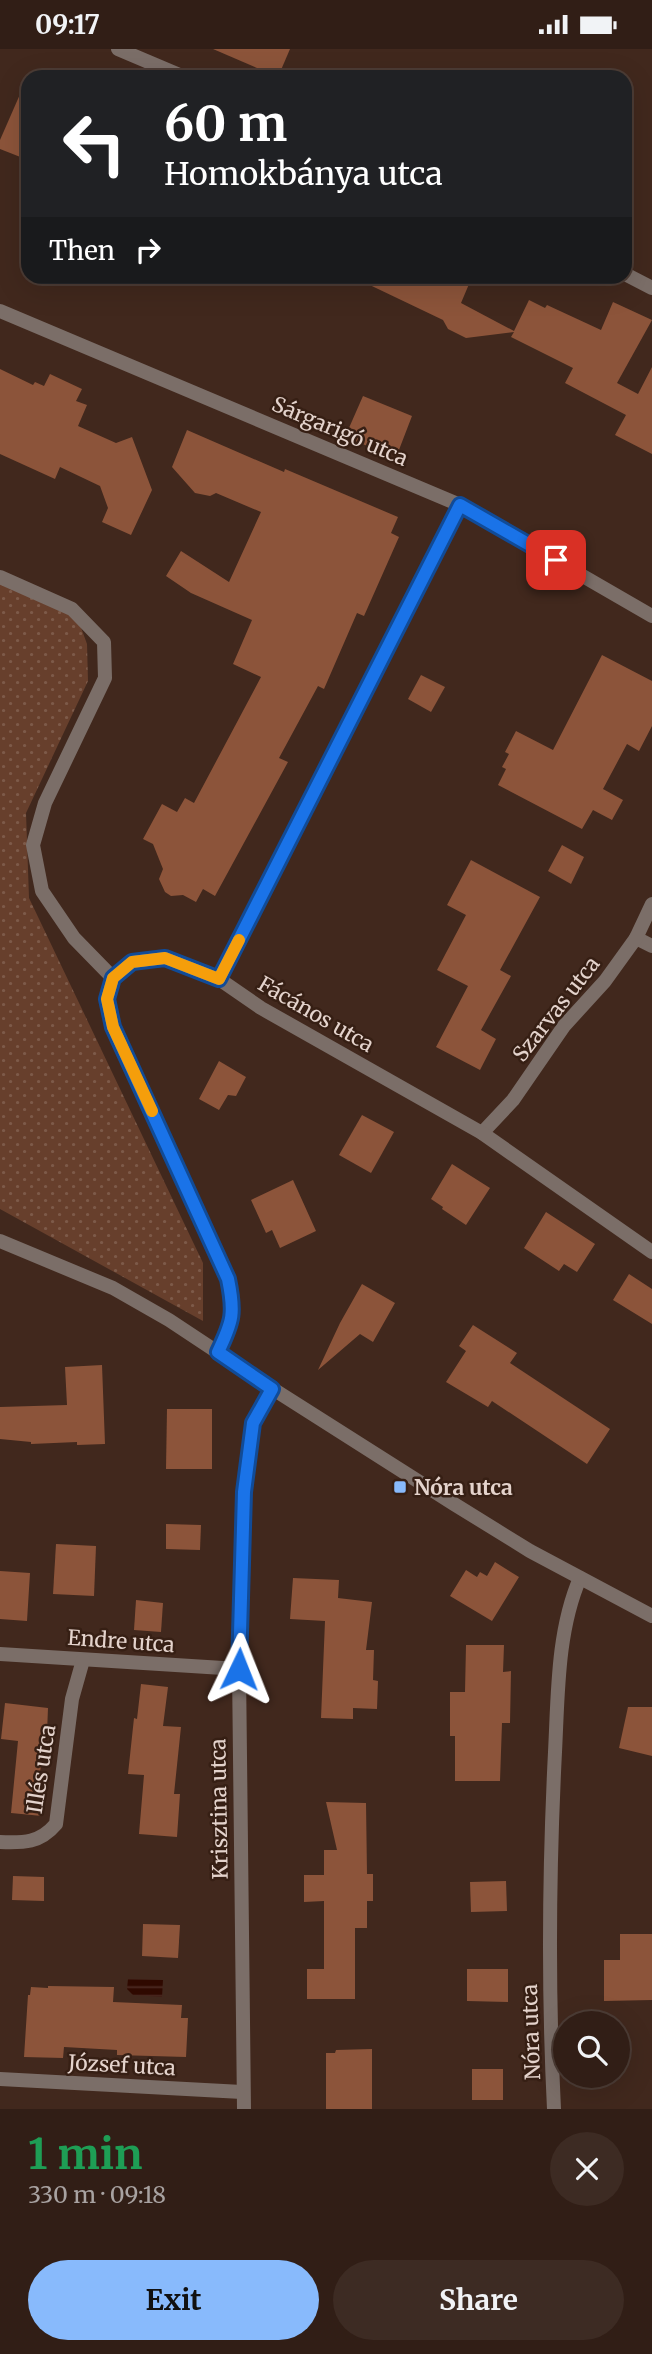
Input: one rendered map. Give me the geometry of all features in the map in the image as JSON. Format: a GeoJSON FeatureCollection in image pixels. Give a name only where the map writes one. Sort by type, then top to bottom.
{"type":"FeatureCollection","features":[{"type":"Feature","properties":{"kind":"street"},"geometry":{"type":"LineString","coordinates":[[118,49],[168,70]]}},
{"type":"Feature","properties":{"kind":"street"},"geometry":{"type":"LineString","coordinates":[[632,278],[652,288]]}},
{"type":"Feature","properties":{"kind":"street","name":"Sárgarigó utca"},"geometry":{"type":"LineString","coordinates":[[0,311],[460,505],[652,616]]}},
{"type":"Feature","properties":{"kind":"street"},"geometry":{"type":"LineString","coordinates":[[219,979],[460,505]]}},
{"type":"Feature","properties":{"kind":"street"},"geometry":{"type":"LineString","coordinates":[[0,577],[72,609],[104,642],[105,678],[45,803],[33,845],[42,891],[74,938],[113,978],[107,999],[113,1027],[228,1279],[232,1299],[231,1325],[218,1352]]}},
{"type":"Feature","properties":{"kind":"street","name":"Szarvas utca"},"geometry":{"type":"LineString","coordinates":[[482,1133],[513,1100],[564,1026],[605,981],[636,938],[652,904]]}},
{"type":"Feature","properties":{"kind":"street"},"geometry":{"type":"LineString","coordinates":[[636,938],[652,946]]}},
{"type":"Feature","properties":{"kind":"street","name":"Fácános utca"},"geometry":{"type":"LineString","coordinates":[[113,978],[132,962],[165,958],[219,979],[261,1008],[482,1133],[652,1252]]}},
{"type":"Feature","properties":{"kind":"street"},"geometry":{"type":"LineString","coordinates":[[0,1241],[113,1288],[218,1352],[464,1511],[580,1579],[652,1616]]}},
{"type":"Feature","properties":{"kind":"street","name":"Krisztina utca"},"geometry":{"type":"LineString","coordinates":[[244,2109],[239,1669],[244,1492],[253,1423],[272,1389]]}},
{"type":"Feature","properties":{"kind":"street","name":"Nóra utca"},"geometry":{"type":"LineString","coordinates":[[554,2109],[549,1861],[557,1706],[566,1621],[570,1601],[580,1579]]}},
{"type":"Feature","properties":{"kind":"street","name":"Endre utca"},"geometry":{"type":"LineString","coordinates":[[0,1654],[239,1669]]}},
{"type":"Feature","properties":{"kind":"street","name":"Illés utca"},"geometry":{"type":"LineString","coordinates":[[0,1842],[26,1844],[48,1834],[56,1823],[72,1699],[83,1660]]}},
{"type":"Feature","properties":{"kind":"street","name":"József utca"},"geometry":{"type":"LineString","coordinates":[[0,2079],[242,2092]]}},
{"type":"Feature","properties":{"kind":"shaded area"},"geometry":{"type":"Polygon","coordinates":[[[0,579],[75,611],[87,644],[88,681],[26,813],[29,898],[203,1263],[203,1321],[0,1209],[0,579]]]}},
{"type":"Feature","properties":{"kind":"shaded area"},"geometry":{"type":"Polygon","coordinates":[[[128,1979],[163,1980],[162,1997],[133,1995],[127,1989],[128,1979]]]}},
{"type":"Feature","properties":{"kind":"building"},"geometry":{"type":"Polygon","coordinates":[[[213,49],[290,49],[281,70],[262,70],[213,49]]]}},
{"type":"Feature","properties":{"kind":"building"},"geometry":{"type":"Polygon","coordinates":[[[21,92],[21,157],[0,149],[0,140],[21,92]]]}},
{"type":"Feature","properties":{"kind":"building"},"geometry":{"type":"Polygon","coordinates":[[[368,284],[469,284],[461,303],[514,331],[529,300],[545,308],[547,305],[601,330],[613,302],[652,320],[617,383],[638,394],[652,367],[652,454],[615,435],[626,415],[565,383],[573,368],[511,337],[514,332],[466,338],[448,329],[443,320],[368,284]]]}},
{"type":"Feature","properties":{"kind":"building"},"geometry":{"type":"Polygon","coordinates":[[[0,369],[33,385],[35,382],[44,386],[50,374],[82,389],[76,401],[87,405],[78,426],[116,443],[132,437],[152,490],[131,535],[102,522],[108,508],[100,486],[60,467],[55,479],[0,454],[0,369]]]}},
{"type":"Feature","properties":{"kind":"building"},"geometry":{"type":"Polygon","coordinates":[[[363,396],[412,416],[397,455],[345,437],[363,396]]]}},
{"type":"Feature","properties":{"kind":"building"},"geometry":{"type":"Polygon","coordinates":[[[187,430],[398,517],[391,533],[399,537],[364,616],[357,613],[324,689],[318,686],[279,758],[288,762],[215,896],[203,889],[196,902],[183,895],[171,896],[165,892],[159,879],[163,869],[153,844],[143,839],[162,804],[177,812],[185,798],[194,803],[261,677],[233,664],[252,620],[191,593],[166,576],[181,551],[229,582],[261,512],[216,493],[210,496],[195,493],[172,467],[187,430]]]}},
{"type":"Feature","properties":{"kind":"building"},"geometry":{"type":"Polygon","coordinates":[[[602,655],[652,681],[652,726],[639,751],[627,744],[603,789],[623,800],[612,820],[593,810],[582,829],[498,785],[506,769],[502,767],[509,754],[505,752],[516,731],[553,750],[602,655]]]}},
{"type":"Feature","properties":{"kind":"building"},"geometry":{"type":"Polygon","coordinates":[[[421,675],[445,687],[431,712],[408,699],[421,675]]]}},
{"type":"Feature","properties":{"kind":"building"},"geometry":{"type":"Polygon","coordinates":[[[562,845],[584,857],[571,884],[548,871],[562,845]]]}},
{"type":"Feature","properties":{"kind":"building"},"geometry":{"type":"Polygon","coordinates":[[[471,860],[540,897],[500,970],[511,976],[481,1030],[496,1039],[480,1070],[436,1047],[468,986],[437,970],[466,915],[447,905],[471,860]]]}},
{"type":"Feature","properties":{"kind":"building"},"geometry":{"type":"Polygon","coordinates":[[[219,1061],[246,1077],[236,1096],[228,1095],[219,1110],[199,1099],[219,1061]]]}},
{"type":"Feature","properties":{"kind":"building"},"geometry":{"type":"Polygon","coordinates":[[[362,1115],[394,1132],[371,1173],[339,1155],[362,1115]]]}},
{"type":"Feature","properties":{"kind":"building"},"geometry":{"type":"Polygon","coordinates":[[[452,1164],[490,1188],[466,1225],[431,1199],[452,1164]]]}},
{"type":"Feature","properties":{"kind":"building"},"geometry":{"type":"Polygon","coordinates":[[[293,1180],[316,1231],[280,1248],[272,1230],[266,1233],[251,1200],[293,1180]]]}},
{"type":"Feature","properties":{"kind":"building"},"geometry":{"type":"Polygon","coordinates":[[[546,1212],[595,1244],[577,1272],[564,1264],[559,1271],[524,1248],[546,1212]]]}},
{"type":"Feature","properties":{"kind":"building"},"geometry":{"type":"Polygon","coordinates":[[[629,1274],[652,1289],[652,1324],[613,1300],[629,1274]]]}},
{"type":"Feature","properties":{"kind":"building"},"geometry":{"type":"Polygon","coordinates":[[[362,1284],[395,1303],[373,1342],[360,1334],[318,1370],[340,1323],[362,1284]]]}},
{"type":"Feature","properties":{"kind":"building"},"geometry":{"type":"Polygon","coordinates":[[[473,1325],[517,1353],[510,1363],[610,1429],[587,1464],[492,1401],[488,1407],[446,1382],[466,1351],[459,1346],[473,1325]]]}},
{"type":"Feature","properties":{"kind":"building"},"geometry":{"type":"Polygon","coordinates":[[[102,1365],[105,1444],[31,1444],[0,1439],[0,1407],[67,1405],[65,1367],[102,1365]]]}},
{"type":"Feature","properties":{"kind":"building"},"geometry":{"type":"Polygon","coordinates":[[[167,1409],[212,1409],[212,1469],[166,1469],[167,1409]]]}},
{"type":"Feature","properties":{"kind":"building"},"geometry":{"type":"Polygon","coordinates":[[[166,1524],[201,1525],[200,1550],[166,1549],[166,1524]]]}},
{"type":"Feature","properties":{"kind":"building"},"geometry":{"type":"Polygon","coordinates":[[[56,1544],[96,1546],[94,1596],[53,1594],[56,1544]]]}},
{"type":"Feature","properties":{"kind":"building"},"geometry":{"type":"Polygon","coordinates":[[[495,1562],[519,1577],[492,1621],[450,1596],[466,1570],[477,1577],[480,1572],[487,1576],[495,1562]]]}},
{"type":"Feature","properties":{"kind":"building"},"geometry":{"type":"Polygon","coordinates":[[[0,1571],[30,1573],[27,1621],[0,1619],[0,1571]]]}},
{"type":"Feature","properties":{"kind":"building"},"geometry":{"type":"Polygon","coordinates":[[[293,1578],[339,1580],[338,1598],[372,1602],[366,1650],[374,1650],[373,1680],[378,1681],[377,1709],[353,1708],[353,1719],[321,1718],[325,1621],[290,1619],[293,1578]]]}},
{"type":"Feature","properties":{"kind":"building"},"geometry":{"type":"Polygon","coordinates":[[[136,1600],[163,1603],[161,1632],[134,1630],[136,1600]]]}},
{"type":"Feature","properties":{"kind":"building"},"geometry":{"type":"Polygon","coordinates":[[[466,1645],[504,1645],[503,1672],[511,1671],[510,1723],[502,1723],[500,1781],[455,1781],[455,1736],[450,1736],[450,1692],[465,1692],[466,1645]]]}},
{"type":"Feature","properties":{"kind":"building"},"geometry":{"type":"Polygon","coordinates":[[[141,1684],[168,1687],[163,1726],[181,1727],[174,1794],[180,1794],[177,1837],[139,1834],[144,1775],[128,1774],[141,1684]]]}},
{"type":"Feature","properties":{"kind":"building"},"geometry":{"type":"Polygon","coordinates":[[[5,1703],[48,1708],[47,1733],[38,1783],[45,1784],[42,1816],[11,1813],[18,1741],[1,1739],[5,1703]]]}},
{"type":"Feature","properties":{"kind":"building"},"geometry":{"type":"Polygon","coordinates":[[[628,1707],[652,1707],[652,1756],[619,1748],[628,1707]]]}},
{"type":"Feature","properties":{"kind":"building"},"geometry":{"type":"Polygon","coordinates":[[[326,1802],[366,1803],[367,1874],[373,1874],[373,1901],[367,1901],[367,1928],[355,1928],[355,1999],[307,1999],[307,1969],[324,1969],[324,1901],[304,1902],[304,1875],[324,1875],[324,1850],[337,1850],[326,1802]]]}},
{"type":"Feature","properties":{"kind":"building"},"geometry":{"type":"Polygon","coordinates":[[[13,1876],[44,1877],[44,1901],[12,1900],[13,1876]]]}},
{"type":"Feature","properties":{"kind":"building"},"geometry":{"type":"Polygon","coordinates":[[[506,1881],[507,1911],[471,1912],[470,1882],[506,1881]]]}},
{"type":"Feature","properties":{"kind":"building"},"geometry":{"type":"Polygon","coordinates":[[[143,1924],[180,1925],[178,1958],[142,1956],[143,1924]]]}},
{"type":"Feature","properties":{"kind":"building"},"geometry":{"type":"Polygon","coordinates":[[[620,1934],[652,1934],[652,2000],[604,2001],[604,1960],[620,1960],[620,1934]]]}},
{"type":"Feature","properties":{"kind":"building"},"geometry":{"type":"Polygon","coordinates":[[[467,1969],[508,1969],[508,2002],[467,2001],[467,1969]]]}},
{"type":"Feature","properties":{"kind":"building"},"geometry":{"type":"Polygon","coordinates":[[[31,1987],[114,1987],[113,2002],[182,2005],[181,2018],[188,2018],[186,2057],[117,2055],[117,2050],[64,2047],[63,2058],[24,2057],[28,1995],[31,1987]]]}},
{"type":"Feature","properties":{"kind":"building"},"geometry":{"type":"Polygon","coordinates":[[[372,2049],[372,2109],[326,2109],[326,2053],[335,2053],[336,2050],[372,2049]]]}},
{"type":"Feature","properties":{"kind":"building"},"geometry":{"type":"Polygon","coordinates":[[[472,2069],[503,2069],[503,2100],[472,2100],[472,2069]]]}},
{"type":"Feature","properties":{"kind":"slow traffic"},"geometry":{"type":"LineString","coordinates":[[152,1111],[113,1027],[107,999],[113,978],[132,962],[165,958],[219,979],[239,940]]}},
{"type":"Feature","properties":{"kind":"place","name":"Nóra utca"},"geometry":{"type":"Point","coordinates":[400,1487]}},
{"type":"Feature","properties":{"kind":"route"},"geometry":{"type":"LineString","coordinates":[[239,1669],[244,1492],[253,1423],[272,1389],[218,1352],[231,1325],[232,1299],[228,1279],[113,1027],[107,999],[113,978],[132,962],[165,958],[219,979],[460,505],[556,560]]}}]}
